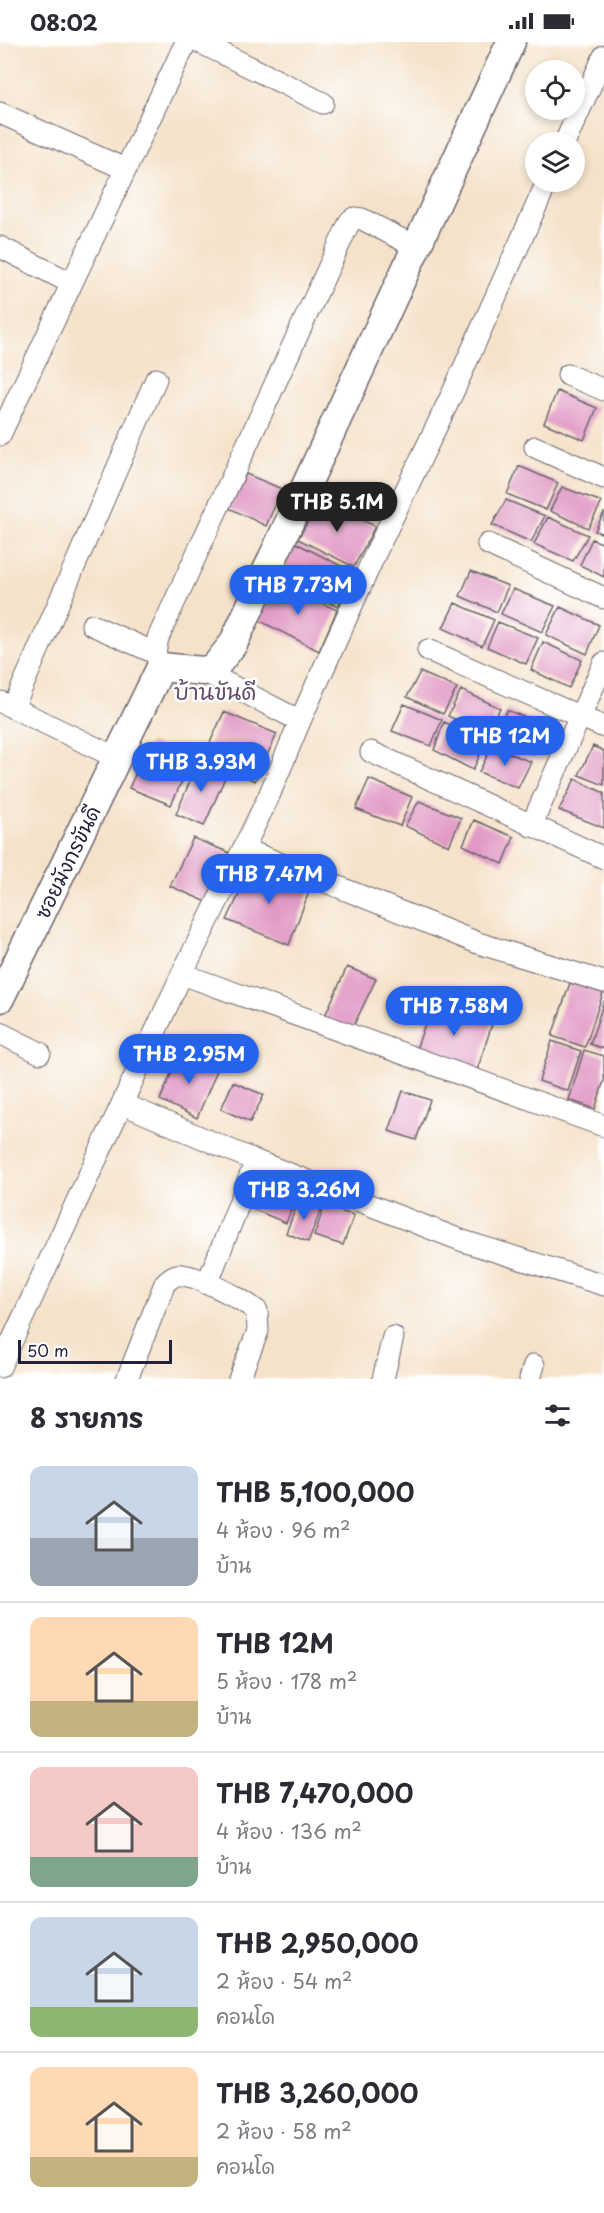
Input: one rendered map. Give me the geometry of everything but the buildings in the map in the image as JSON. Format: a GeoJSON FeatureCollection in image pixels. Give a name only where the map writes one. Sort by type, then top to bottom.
{"type":"FeatureCollection","features":[{"type":"Feature","properties":{"kind":"street"},"geometry":{"type":"LineString","coordinates":[[0,435],[7,400],[71,283],[186,42]]}},
{"type":"Feature","properties":{"kind":"street"},"geometry":{"type":"LineString","coordinates":[[199,42],[323,103]]}},
{"type":"Feature","properties":{"kind":"street"},"geometry":{"type":"LineString","coordinates":[[204,671],[214,668],[233,644],[511,42]]}},
{"type":"Feature","properties":{"kind":"street"},"geometry":{"type":"LineString","coordinates":[[570,132],[604,56]]}},
{"type":"Feature","properties":{"kind":"street"},"geometry":{"type":"LineString","coordinates":[[0,113],[125,169]]}},
{"type":"Feature","properties":{"kind":"street"},"geometry":{"type":"LineString","coordinates":[[0,1366],[182,974],[244,849],[376,552],[454,390],[543,192]]}},
{"type":"Feature","properties":{"kind":"street"},"geometry":{"type":"LineString","coordinates":[[158,660],[158,638],[350,221],[354,218],[362,219],[416,247]]}},
{"type":"Feature","properties":{"kind":"street"},"geometry":{"type":"LineString","coordinates":[[0,248],[71,283]]}},
{"type":"Feature","properties":{"kind":"street"},"geometry":{"type":"LineString","coordinates":[[568,375],[604,390]]}},
{"type":"Feature","properties":{"kind":"street"},"geometry":{"type":"LineString","coordinates":[[117,758],[7,705],[156,379]]}},
{"type":"Feature","properties":{"kind":"street"},"geometry":{"type":"LineString","coordinates":[[535,447],[604,478]]}},
{"type":"Feature","properties":{"kind":"street"},"geometry":{"type":"LineString","coordinates":[[488,544],[604,598]]}},
{"type":"Feature","properties":{"kind":"street"},"geometry":{"type":"LineString","coordinates":[[92,625],[158,660],[204,671],[300,721]]}},
{"type":"Feature","properties":{"kind":"street"},"geometry":{"type":"LineString","coordinates":[[428,650],[604,727]]}},
{"type":"Feature","properties":{"kind":"street","name":"ซอยมังกรขันดี"},"geometry":{"type":"LineString","coordinates":[[0,998],[117,758],[158,660]]}},
{"type":"Feature","properties":{"kind":"street"},"geometry":{"type":"LineString","coordinates":[[531,826],[604,663]]}},
{"type":"Feature","properties":{"kind":"street"},"geometry":{"type":"LineString","coordinates":[[371,752],[604,858]]}},
{"type":"Feature","properties":{"kind":"street"},"geometry":{"type":"LineString","coordinates":[[244,849],[478,943],[604,982]]}},
{"type":"Feature","properties":{"kind":"street"},"geometry":{"type":"LineString","coordinates":[[182,974],[604,1126]]}},
{"type":"Feature","properties":{"kind":"street"},"geometry":{"type":"LineString","coordinates":[[0,1034],[40,1053]]}},
{"type":"Feature","properties":{"kind":"street"},"geometry":{"type":"LineString","coordinates":[[123,1104],[256,1161],[463,1241],[604,1285]]}},
{"type":"Feature","properties":{"kind":"street"},"geometry":{"type":"LineString","coordinates":[[207,1284],[256,1161]]}},
{"type":"Feature","properties":{"kind":"street"},"geometry":{"type":"LineString","coordinates":[[127,1379],[165,1283],[179,1274],[246,1302],[257,1311],[258,1331],[239,1379]]}},
{"type":"Feature","properties":{"kind":"street"},"geometry":{"type":"LineString","coordinates":[[382,1379],[393,1337]]}},
{"type":"Feature","properties":{"kind":"district","name":"บ้านขันดี"},"geometry":{"type":"Point","coordinates":[215,690]}}]}
